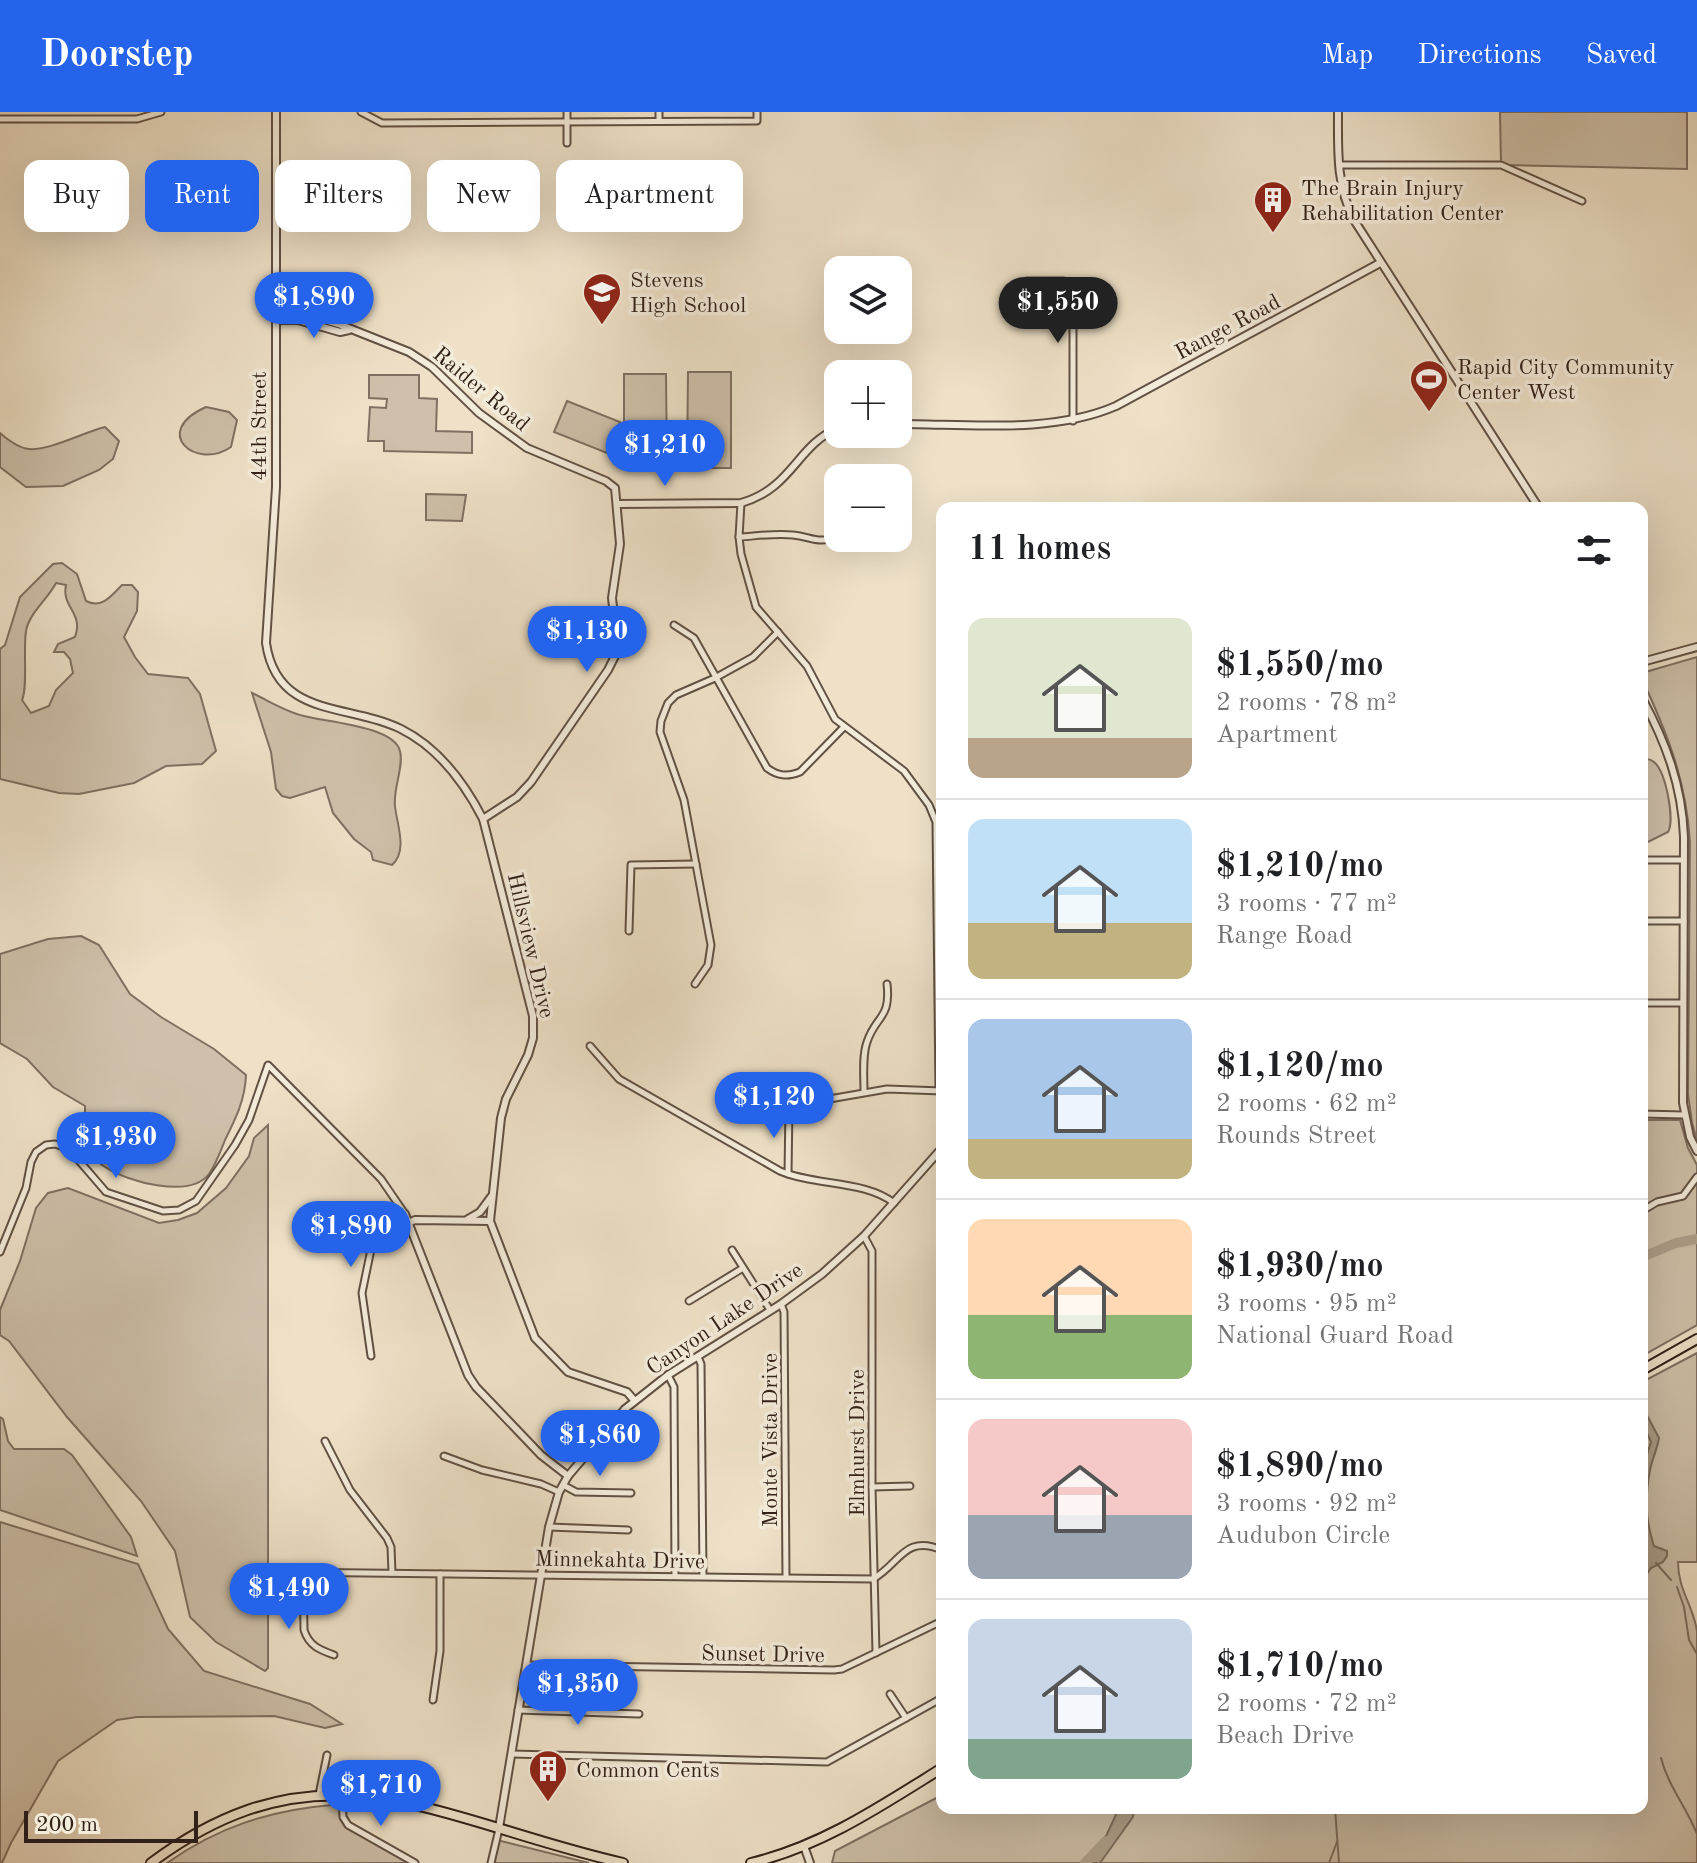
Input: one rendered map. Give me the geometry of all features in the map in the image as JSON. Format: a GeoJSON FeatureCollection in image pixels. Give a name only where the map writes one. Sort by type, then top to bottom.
{"type":"FeatureCollection","features":[{"type":"Feature","properties":{"kind":"main road"},"geometry":{"type":"LineString","coordinates":[[1648,1367],[1697,1339]]}},
{"type":"Feature","properties":{"kind":"main road"},"geometry":{"type":"LineString","coordinates":[[751,1863],[804,1846],[867,1815],[936,1772]]}},
{"type":"Feature","properties":{"kind":"main road"},"geometry":{"type":"LineString","coordinates":[[151,1863],[184,1839],[223,1819],[272,1802],[342,1794],[406,1802],[623,1863]]}},
{"type":"Feature","properties":{"kind":"street"},"geometry":{"type":"LineString","coordinates":[[0,119],[88,116],[137,119],[161,112]]}},
{"type":"Feature","properties":{"kind":"street","name":"44th Street"},"geometry":{"type":"LineString","coordinates":[[266,643],[276,487],[276,112]]}},
{"type":"Feature","properties":{"kind":"street"},"geometry":{"type":"LineString","coordinates":[[361,112],[382,123],[757,121],[757,112]]}},
{"type":"Feature","properties":{"kind":"street"},"geometry":{"type":"LineString","coordinates":[[567,112],[567,143]]}},
{"type":"Feature","properties":{"kind":"street"},"geometry":{"type":"LineString","coordinates":[[659,112],[659,121]]}},
{"type":"Feature","properties":{"kind":"street"},"geometry":{"type":"LineString","coordinates":[[1338,112],[1338,165],[1342,194],[1349,212],[1535,502]]}},
{"type":"Feature","properties":{"kind":"street"},"geometry":{"type":"LineString","coordinates":[[1338,165],[1501,165],[1582,201]]}},
{"type":"Feature","properties":{"kind":"street","name":"Range Road"},"geometry":{"type":"LineString","coordinates":[[912,424],[1048,424],[1073,421],[1116,406],[1380,263]]}},
{"type":"Feature","properties":{"kind":"street"},"geometry":{"type":"LineString","coordinates":[[276,264],[283,299],[298,312]]}},
{"type":"Feature","properties":{"kind":"street"},"geometry":{"type":"LineString","coordinates":[[1027,281],[1064,281],[1073,290],[1073,421]]}},
{"type":"Feature","properties":{"kind":"street","name":"Raider Road"},"geometry":{"type":"LineString","coordinates":[[277,311],[298,312],[341,325],[394,345],[422,360],[479,413],[527,448],[611,484],[615,488],[618,504]]}},
{"type":"Feature","properties":{"kind":"street"},"geometry":{"type":"LineString","coordinates":[[277,320],[298,320],[340,332],[349,330]]}},
{"type":"Feature","properties":{"kind":"street"},"geometry":{"type":"LineString","coordinates":[[483,819],[517,797],[531,782],[615,660],[618,650],[612,598],[620,544],[618,504],[741,503],[775,487],[815,442],[824,437]]}},
{"type":"Feature","properties":{"kind":"street"},"geometry":{"type":"LineString","coordinates":[[741,503],[739,537],[745,577],[756,607],[807,666],[828,708],[843,728],[891,758],[904,771],[929,805],[936,822]]}},
{"type":"Feature","properties":{"kind":"street"},"geometry":{"type":"LineString","coordinates":[[739,537],[792,535],[824,541]]}},
{"type":"Feature","properties":{"kind":"street"},"geometry":{"type":"LineString","coordinates":[[674,625],[694,638],[767,768],[775,773],[791,776],[800,772],[843,728]]}},
{"type":"Feature","properties":{"kind":"street"},"geometry":{"type":"LineString","coordinates":[[695,984],[705,972],[711,954],[684,800],[660,732],[661,721],[668,703],[676,695],[753,657],[778,632]]}},
{"type":"Feature","properties":{"kind":"street","name":"Hillsview Drive"},"geometry":{"type":"LineString","coordinates":[[266,643],[274,671],[285,687],[299,698],[380,720],[423,742],[453,771],[483,819],[533,1016],[533,1038],[528,1055],[506,1099],[501,1118],[490,1221],[535,1338],[568,1372],[627,1392],[634,1400]]}},
{"type":"Feature","properties":{"kind":"street"},"geometry":{"type":"LineString","coordinates":[[1648,660],[1697,647]]}},
{"type":"Feature","properties":{"kind":"street"},"geometry":{"type":"LineString","coordinates":[[1648,710],[1664,741],[1676,778],[1683,820],[1684,1115],[1697,1151]]}},
{"type":"Feature","properties":{"kind":"street"},"geometry":{"type":"LineString","coordinates":[[1648,860],[1684,860]]}},
{"type":"Feature","properties":{"kind":"street"},"geometry":{"type":"LineString","coordinates":[[629,931],[631,865],[696,864]]}},
{"type":"Feature","properties":{"kind":"street"},"geometry":{"type":"LineString","coordinates":[[1648,921],[1684,921]]}},
{"type":"Feature","properties":{"kind":"street"},"geometry":{"type":"LineString","coordinates":[[864,1092],[865,1046],[884,1016],[889,999],[887,984]]}},
{"type":"Feature","properties":{"kind":"street"},"geometry":{"type":"LineString","coordinates":[[1648,1003],[1683,1003]]}},
{"type":"Feature","properties":{"kind":"street"},"geometry":{"type":"LineString","coordinates":[[590,1046],[619,1079],[788,1174],[878,1193],[894,1203]]}},
{"type":"Feature","properties":{"kind":"street"},"geometry":{"type":"LineString","coordinates":[[0,1252],[26,1188],[31,1162],[36,1152],[46,1145],[55,1144],[69,1149],[106,1192],[163,1211],[179,1210],[196,1201],[242,1133],[268,1065],[381,1179],[405,1214],[468,1375],[541,1455],[568,1476]]}},
{"type":"Feature","properties":{"kind":"street"},"geometry":{"type":"LineString","coordinates":[[788,1174],[789,1106],[887,1089],[936,1090]]}},
{"type":"Feature","properties":{"kind":"street"},"geometry":{"type":"LineString","coordinates":[[1648,1114],[1684,1115]]}},
{"type":"Feature","properties":{"kind":"street","name":"Canyon Lake Drive"},"geometry":{"type":"LineString","coordinates":[[491,1863],[512,1754],[539,1575],[549,1527],[568,1476],[634,1400],[822,1274],[864,1236],[936,1155]]}},
{"type":"Feature","properties":{"kind":"street"},"geometry":{"type":"LineString","coordinates":[[1648,1207],[1683,1196],[1697,1177]]}},
{"type":"Feature","properties":{"kind":"street"},"geometry":{"type":"LineString","coordinates":[[468,1219],[486,1206],[494,1186]]}},
{"type":"Feature","properties":{"kind":"street"},"geometry":{"type":"LineString","coordinates":[[371,1356],[362,1293],[375,1230],[405,1214]]}},
{"type":"Feature","properties":{"kind":"street"},"geometry":{"type":"LineString","coordinates":[[408,1223],[415,1220],[490,1221]]}},
{"type":"Feature","properties":{"kind":"street","name":"Elmhurst Drive"},"geometry":{"type":"LineString","coordinates":[[864,1236],[872,1251],[876,1653]]}},
{"type":"Feature","properties":{"kind":"street"},"geometry":{"type":"LineString","coordinates":[[732,1250],[770,1310]]}},
{"type":"Feature","properties":{"kind":"street"},"geometry":{"type":"LineString","coordinates":[[689,1301],[743,1268]]}},
{"type":"Feature","properties":{"kind":"street","name":"Monte Vista Drive"},"geometry":{"type":"LineString","coordinates":[[781,1304],[784,1321],[786,1577]]}},
{"type":"Feature","properties":{"kind":"street"},"geometry":{"type":"LineString","coordinates":[[698,1357],[701,1364],[703,1576]]}},
{"type":"Feature","properties":{"kind":"street"},"geometry":{"type":"LineString","coordinates":[[668,1375],[674,1387],[675,1576]]}},
{"type":"Feature","properties":{"kind":"street"},"geometry":{"type":"LineString","coordinates":[[325,1441],[350,1490],[387,1538],[391,1547],[392,1573]]}},
{"type":"Feature","properties":{"kind":"street"},"geometry":{"type":"LineString","coordinates":[[444,1456],[482,1470],[576,1492],[631,1493]]}},
{"type":"Feature","properties":{"kind":"street"},"geometry":{"type":"LineString","coordinates":[[872,1487],[910,1486]]}},
{"type":"Feature","properties":{"kind":"street"},"geometry":{"type":"LineString","coordinates":[[549,1527],[628,1530]]}},
{"type":"Feature","properties":{"kind":"street"},"geometry":{"type":"LineString","coordinates":[[873,1579],[886,1572],[904,1551],[928,1546],[936,1548]]}},
{"type":"Feature","properties":{"kind":"street","name":"Minnekahta Drive"},"geometry":{"type":"LineString","coordinates":[[283,1572],[873,1579]]}},
{"type":"Feature","properties":{"kind":"street"},"geometry":{"type":"LineString","coordinates":[[303,1572],[304,1630],[307,1639],[318,1650],[334,1655]]}},
{"type":"Feature","properties":{"kind":"street"},"geometry":{"type":"LineString","coordinates":[[433,1700],[440,1651],[440,1574]]}},
{"type":"Feature","properties":{"kind":"street","name":"Sunset Drive"},"geometry":{"type":"LineString","coordinates":[[525,1665],[834,1670],[936,1624]]}},
{"type":"Feature","properties":{"kind":"street"},"geometry":{"type":"LineString","coordinates":[[890,1694],[906,1718]]}},
{"type":"Feature","properties":{"kind":"street"},"geometry":{"type":"LineString","coordinates":[[512,1754],[827,1762],[936,1701]]}},
{"type":"Feature","properties":{"kind":"street"},"geometry":{"type":"LineString","coordinates":[[518,1710],[639,1714]]}},
{"type":"Feature","properties":{"kind":"street"},"geometry":{"type":"LineString","coordinates":[[319,1795],[327,1755]]}},
{"type":"Feature","properties":{"kind":"street"},"geometry":{"type":"LineString","coordinates":[[342,1794],[343,1817],[348,1825],[415,1863]]}},
{"type":"Feature","properties":{"kind":"street"},"geometry":{"type":"LineString","coordinates":[[804,1846],[810,1863]]}},
{"type":"Feature","properties":{"kind":"shaded area"},"geometry":{"type":"Polygon","coordinates":[[[1500,112],[1687,112],[1687,169],[1501,165],[1500,112]]]}},
{"type":"Feature","properties":{"kind":"shaded area"},"geometry":{"type":"Polygon","coordinates":[[[688,372],[731,372],[731,468],[687,468],[688,372]]]}},
{"type":"Feature","properties":{"kind":"shaded area"},"geometry":{"type":"Polygon","coordinates":[[[624,374],[666,374],[667,468],[624,468],[624,374]]]}},
{"type":"Feature","properties":{"kind":"shaded area"},"geometry":{"type":"Polygon","coordinates":[[[369,375],[419,375],[419,398],[437,399],[436,431],[472,432],[472,453],[384,451],[384,441],[368,441],[370,407],[386,408],[387,399],[369,398],[369,375]]]}},
{"type":"Feature","properties":{"kind":"shaded area"},"geometry":{"type":"Polygon","coordinates":[[[567,401],[620,422],[607,453],[554,432],[567,401]]]}},
{"type":"Feature","properties":{"kind":"shaded area"},"geometry":{"type":"Polygon","coordinates":[[[206,407],[229,412],[237,420],[231,447],[218,453],[193,451],[184,445],[180,437],[181,427],[206,407]]]}},
{"type":"Feature","properties":{"kind":"shaded area"},"geometry":{"type":"Polygon","coordinates":[[[105,427],[119,441],[113,459],[99,470],[63,486],[26,487],[0,467],[0,433],[21,447],[37,449],[105,427]]]}},
{"type":"Feature","properties":{"kind":"shaded area"},"geometry":{"type":"Polygon","coordinates":[[[426,494],[466,495],[462,521],[426,520],[426,494]]]}},
{"type":"Feature","properties":{"kind":"shaded area"},"geometry":{"type":"Polygon","coordinates":[[[62,563],[77,574],[86,601],[92,603],[106,600],[122,585],[132,585],[138,592],[137,611],[124,637],[148,674],[188,678],[200,694],[216,751],[202,764],[166,766],[134,783],[79,794],[59,793],[0,779],[0,649],[5,645],[20,597],[53,564],[62,563]],[[56,583],[31,618],[26,631],[22,700],[31,713],[49,706],[56,690],[73,673],[70,659],[64,652],[54,652],[58,644],[75,637],[77,629],[65,593],[66,585],[56,583]]]}},
{"type":"Feature","properties":{"kind":"shaded area"},"geometry":{"type":"Polygon","coordinates":[[[1697,657],[1697,1140],[1688,1094],[1688,819],[1674,758],[1648,692],[1648,671],[1697,657]]]}},
{"type":"Feature","properties":{"kind":"shaded area"},"geometry":{"type":"Polygon","coordinates":[[[252,693],[297,714],[358,726],[386,736],[395,743],[401,757],[395,806],[401,845],[392,865],[373,860],[371,852],[354,839],[333,813],[325,787],[290,798],[282,796],[276,789],[271,752],[252,693]]]}},
{"type":"Feature","properties":{"kind":"shaded area"},"geometry":{"type":"Polygon","coordinates":[[[1648,760],[1658,767],[1666,785],[1670,807],[1668,832],[1648,842],[1648,760]]]}},
{"type":"Feature","properties":{"kind":"shaded area"},"geometry":{"type":"Polygon","coordinates":[[[81,936],[99,945],[130,994],[214,1049],[246,1075],[236,1116],[214,1166],[200,1181],[188,1186],[158,1186],[115,1173],[101,1164],[78,1141],[85,1125],[85,1106],[53,1087],[27,1059],[0,1043],[0,954],[48,939],[81,936]]]}},
{"type":"Feature","properties":{"kind":"shaded area"},"geometry":{"type":"Polygon","coordinates":[[[1648,1120],[1680,1120],[1688,1148],[1697,1165],[1697,1325],[1648,1353],[1648,1120]]]}},
{"type":"Feature","properties":{"kind":"shaded area"},"geometry":{"type":"Polygon","coordinates":[[[268,1125],[268,1668],[265,1671],[216,1642],[190,1617],[175,1551],[141,1501],[67,1417],[9,1341],[0,1335],[0,1310],[20,1261],[36,1208],[48,1193],[68,1188],[159,1223],[178,1220],[197,1213],[226,1188],[249,1156],[254,1138],[268,1125]]]}},
{"type":"Feature","properties":{"kind":"shaded area"},"geometry":{"type":"Polygon","coordinates":[[[1697,1353],[1697,1562],[1678,1562],[1680,1581],[1697,1631],[1697,1863],[832,1863],[835,1851],[936,1798],[936,1814],[1648,1814],[1648,1379],[1697,1353]]]}},
{"type":"Feature","properties":{"kind":"shaded area"},"geometry":{"type":"Polygon","coordinates":[[[0,1417],[14,1449],[64,1449],[72,1455],[131,1537],[137,1556],[0,1510],[0,1417]]]}},
{"type":"Feature","properties":{"kind":"shaded area"},"geometry":{"type":"Polygon","coordinates":[[[1648,1417],[1659,1438],[1648,1483],[1648,1451],[1651,1442],[1648,1417]]]}},
{"type":"Feature","properties":{"kind":"shaded area"},"geometry":{"type":"Polygon","coordinates":[[[1648,1518],[1654,1546],[1667,1551],[1663,1562],[1648,1572],[1648,1518]]]}},
{"type":"Feature","properties":{"kind":"shaded area"},"geometry":{"type":"Polygon","coordinates":[[[0,1522],[138,1564],[168,1629],[204,1671],[310,1704],[342,1724],[325,1728],[274,1716],[137,1717],[117,1720],[58,1761],[0,1863],[0,1522]]]}},
{"type":"Feature","properties":{"kind":"shaded area"},"geometry":{"type":"Polygon","coordinates":[[[342,1805],[346,1823],[415,1863],[167,1863],[206,1839],[245,1822],[287,1811],[342,1805]]]}},
{"type":"Feature","properties":{"kind":"shaded area"},"geometry":{"type":"Polygon","coordinates":[[[1116,1814],[1133,1814],[1100,1863],[1089,1863],[1116,1814]]]}},
{"type":"Feature","properties":{"kind":"shaded area"},"geometry":{"type":"Polygon","coordinates":[[[497,1840],[589,1863],[491,1863],[497,1840]]]}},
{"type":"Feature","properties":{"kind":"waterway"},"geometry":{"type":"LineString","coordinates":[[1648,1255],[1676,1243],[1697,1239]]}},
{"type":"Feature","properties":{"kind":"waterway"},"geometry":{"type":"LineString","coordinates":[[1656,1563],[1671,1580]]}},
{"type":"Feature","properties":{"kind":"waterway"},"geometry":{"type":"LineString","coordinates":[[1677,1587],[1684,1607],[1689,1640],[1697,1654]]}},
{"type":"Feature","properties":{"kind":"waterway"},"geometry":{"type":"LineString","coordinates":[[1661,1758],[1697,1834]]}},
{"type":"Feature","properties":{"kind":"waterway"},"geometry":{"type":"LineString","coordinates":[[1335,1814],[1339,1863]]}},
{"type":"Feature","properties":{"kind":"waterway"},"geometry":{"type":"LineString","coordinates":[[1085,1863],[1106,1841]]}},
{"type":"Feature","properties":{"kind":"waterway"},"geometry":{"type":"LineString","coordinates":[[1329,1863],[1337,1842]]}},
{"type":"Feature","properties":{"kind":"place","name":"The Brain Injury Rehabilitation Center"},"geometry":{"type":"Point","coordinates":[1273,234]}},
{"type":"Feature","properties":{"kind":"place","name":"Stevens High School"},"geometry":{"type":"Point","coordinates":[602,326]}},
{"type":"Feature","properties":{"kind":"place","name":"Rapid City Community Center West"},"geometry":{"type":"Point","coordinates":[1429,413]}},
{"type":"Feature","properties":{"kind":"place","name":"Common Cents"},"geometry":{"type":"Point","coordinates":[548,1803]}}]}
